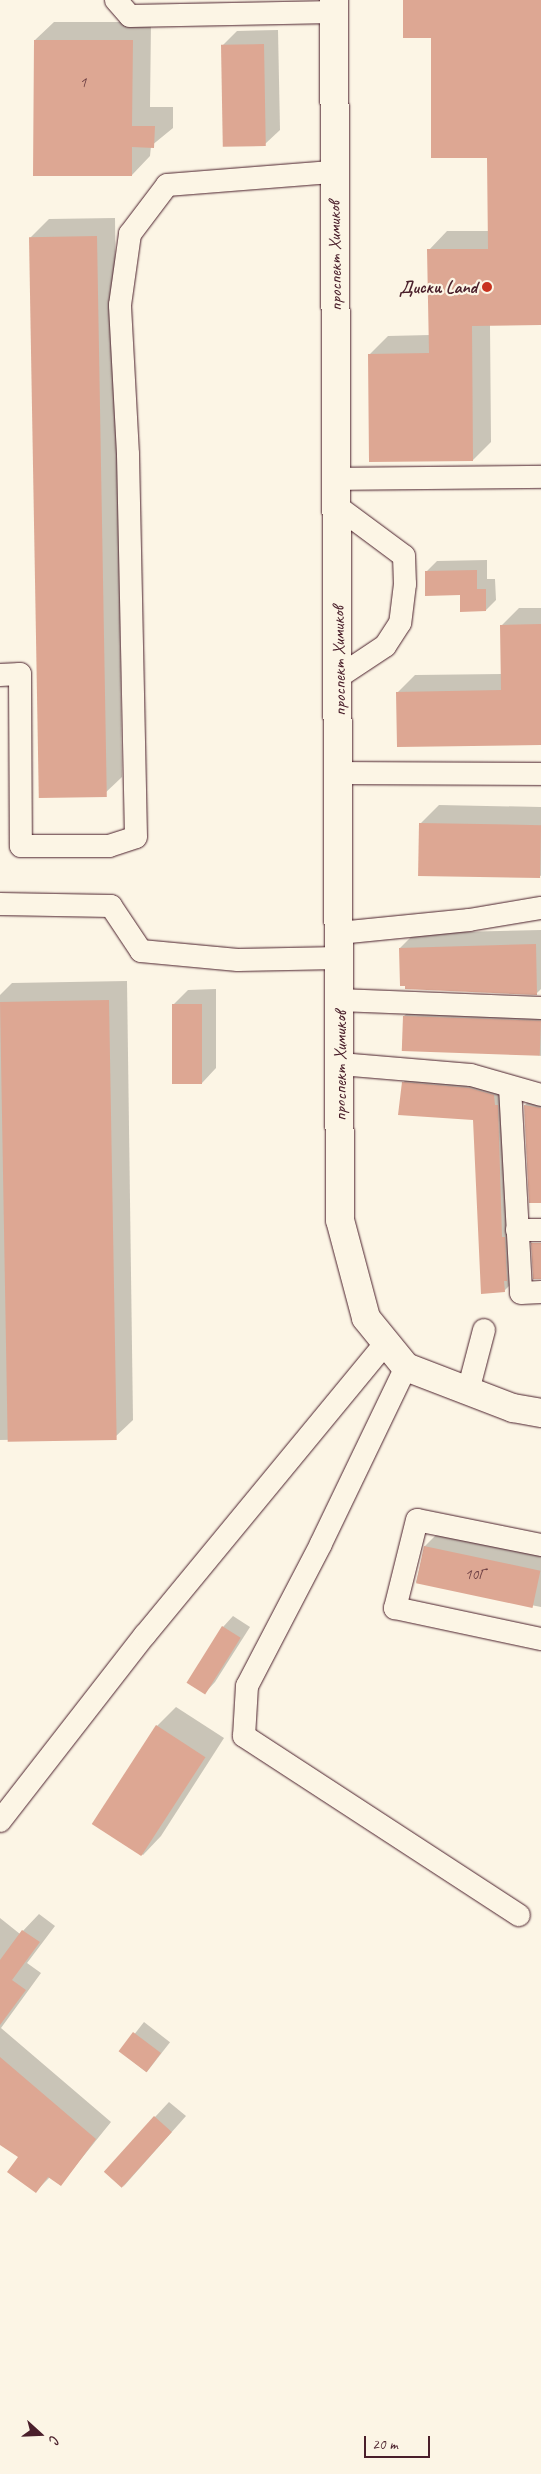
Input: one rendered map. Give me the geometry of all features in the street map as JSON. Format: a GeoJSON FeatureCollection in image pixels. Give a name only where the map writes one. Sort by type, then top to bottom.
{"type":"FeatureCollection","features":[{"type":"Feature","properties":{"kind":"main road","name":"проспект Химиков"},"geometry":{"type":"LineString","coordinates":[[334,6],[334,172],[341,773],[339,945],[340,1220],[366,1318],[386,1343]]}},
{"type":"Feature","properties":{"kind":"main road"},"geometry":{"type":"LineString","coordinates":[[386,1343],[406,1367],[513,1408],[541,1413]]}},
{"type":"Feature","properties":{"kind":"street"},"geometry":{"type":"LineString","coordinates":[[116,0],[130,16],[334,6]]}},
{"type":"Feature","properties":{"kind":"street"},"geometry":{"type":"LineString","coordinates":[[0,675],[20,674],[21,846],[109,846],[136,837],[128,454],[120,305],[130,234],[167,185],[334,172]]}},
{"type":"Feature","properties":{"kind":"street"},"geometry":{"type":"LineString","coordinates":[[338,479],[541,477]]}},
{"type":"Feature","properties":{"kind":"street"},"geometry":{"type":"LineString","coordinates":[[338,507],[404,556],[405,584],[400,622],[385,646],[340,676]]}},
{"type":"Feature","properties":{"kind":"street"},"geometry":{"type":"LineString","coordinates":[[341,773],[541,774]]}},
{"type":"Feature","properties":{"kind":"street"},"geometry":{"type":"LineString","coordinates":[[0,904],[111,906],[141,951],[238,960],[339,945],[541,908]]}},
{"type":"Feature","properties":{"kind":"street"},"geometry":{"type":"LineString","coordinates":[[339,1000],[541,1008]]}},
{"type":"Feature","properties":{"kind":"street"},"geometry":{"type":"LineString","coordinates":[[340,1064],[471,1075],[541,1094]]}},
{"type":"Feature","properties":{"kind":"street"},"geometry":{"type":"LineString","coordinates":[[510,1087],[520,1293],[541,1292]]}},
{"type":"Feature","properties":{"kind":"street"},"geometry":{"type":"LineString","coordinates":[[517,1230],[541,1230]]}},
{"type":"Feature","properties":{"kind":"street"},"geometry":{"type":"LineString","coordinates":[[468,1391],[484,1330]]}},
{"type":"Feature","properties":{"kind":"street"},"geometry":{"type":"LineString","coordinates":[[0,1821],[145,1635],[386,1343]]}},
{"type":"Feature","properties":{"kind":"street"},"geometry":{"type":"LineString","coordinates":[[406,1367],[321,1544],[247,1686],[244,1736],[519,1915]]}},
{"type":"Feature","properties":{"kind":"street"},"geometry":{"type":"LineString","coordinates":[[541,1545],[417,1520],[395,1608],[541,1638]]}},
{"type":"Feature","properties":{"kind":"building"},"geometry":{"type":"Polygon","coordinates":[[[403,0],[541,0],[541,325],[472,326],[473,461],[369,462],[368,354],[429,353],[427,249],[488,249],[487,158],[431,158],[431,38],[403,38],[403,0]]]}},
{"type":"Feature","properties":{"kind":"building"},"geometry":{"type":"Polygon","coordinates":[[[34,40],[133,40],[132,126],[155,126],[154,148],[132,147],[132,176],[33,176],[34,40]]]}},
{"type":"Feature","properties":{"kind":"building"},"geometry":{"type":"Polygon","coordinates":[[[264,44],[266,146],[223,147],[221,45],[264,44]]]}},
{"type":"Feature","properties":{"kind":"building"},"geometry":{"type":"Polygon","coordinates":[[[97,236],[107,797],[39,798],[29,237],[97,236]]]}},
{"type":"Feature","properties":{"kind":"building"},"geometry":{"type":"Polygon","coordinates":[[[477,570],[477,589],[486,589],[486,611],[460,612],[460,595],[425,596],[425,571],[477,570]]]}},
{"type":"Feature","properties":{"kind":"building"},"geometry":{"type":"Polygon","coordinates":[[[541,624],[541,745],[397,747],[396,692],[501,690],[500,625],[541,624]]]}},
{"type":"Feature","properties":{"kind":"building"},"geometry":{"type":"Polygon","coordinates":[[[419,823],[541,825],[540,878],[418,876],[419,823]]]}},
{"type":"Feature","properties":{"kind":"building"},"geometry":{"type":"Polygon","coordinates":[[[536,944],[537,995],[405,989],[405,986],[400,986],[399,948],[536,944]]]}},
{"type":"Feature","properties":{"kind":"building"},"geometry":{"type":"Polygon","coordinates":[[[109,1000],[117,1440],[8,1442],[0,1002],[109,1000]]]}},
{"type":"Feature","properties":{"kind":"building"},"geometry":{"type":"Polygon","coordinates":[[[172,1004],[202,1004],[202,1084],[172,1084],[172,1004]]]}},
{"type":"Feature","properties":{"kind":"building"},"geometry":{"type":"Polygon","coordinates":[[[403,1016],[541,1021],[540,1056],[402,1051],[403,1016]]]}},
{"type":"Feature","properties":{"kind":"building"},"geometry":{"type":"Polygon","coordinates":[[[402,1082],[469,1088],[494,1095],[495,1105],[498,1105],[502,1237],[505,1237],[507,1281],[504,1281],[505,1292],[481,1294],[473,1120],[398,1115],[402,1082]]]}},
{"type":"Feature","properties":{"kind":"building"},"geometry":{"type":"Polygon","coordinates":[[[524,1105],[541,1108],[541,1203],[529,1203],[524,1105]]]}},
{"type":"Feature","properties":{"kind":"building"},"geometry":{"type":"Polygon","coordinates":[[[531,1243],[541,1243],[541,1279],[533,1279],[531,1243]]]}},
{"type":"Feature","properties":{"kind":"building"},"geometry":{"type":"Polygon","coordinates":[[[424,1546],[540,1571],[532,1608],[416,1583],[424,1546]]]}},
{"type":"Feature","properties":{"kind":"building"},"geometry":{"type":"Polygon","coordinates":[[[222,1626],[241,1638],[205,1694],[186,1683],[222,1626]]]}},
{"type":"Feature","properties":{"kind":"building"},"geometry":{"type":"Polygon","coordinates":[[[156,1725],[205,1757],[141,1856],[92,1824],[156,1725]]]}},
{"type":"Feature","properties":{"kind":"building"},"geometry":{"type":"Polygon","coordinates":[[[22,1930],[40,1942],[12,1980],[26,1990],[0,2025],[0,1960],[22,1930]]]}},
{"type":"Feature","properties":{"kind":"building"},"geometry":{"type":"Polygon","coordinates":[[[133,2032],[161,2053],[147,2072],[119,2051],[133,2032]]]}},
{"type":"Feature","properties":{"kind":"building"},"geometry":{"type":"Polygon","coordinates":[[[0,2057],[96,2139],[61,2186],[48,2177],[36,2193],[7,2172],[18,2157],[0,2145],[0,2057]]]}},
{"type":"Feature","properties":{"kind":"building"},"geometry":{"type":"Polygon","coordinates":[[[154,2116],[172,2132],[122,2188],[104,2172],[154,2116]]]}},
{"type":"Feature","properties":{"kind":"place","name":"Диски Land"},"geometry":{"type":"Point","coordinates":[487,287]}}]}
